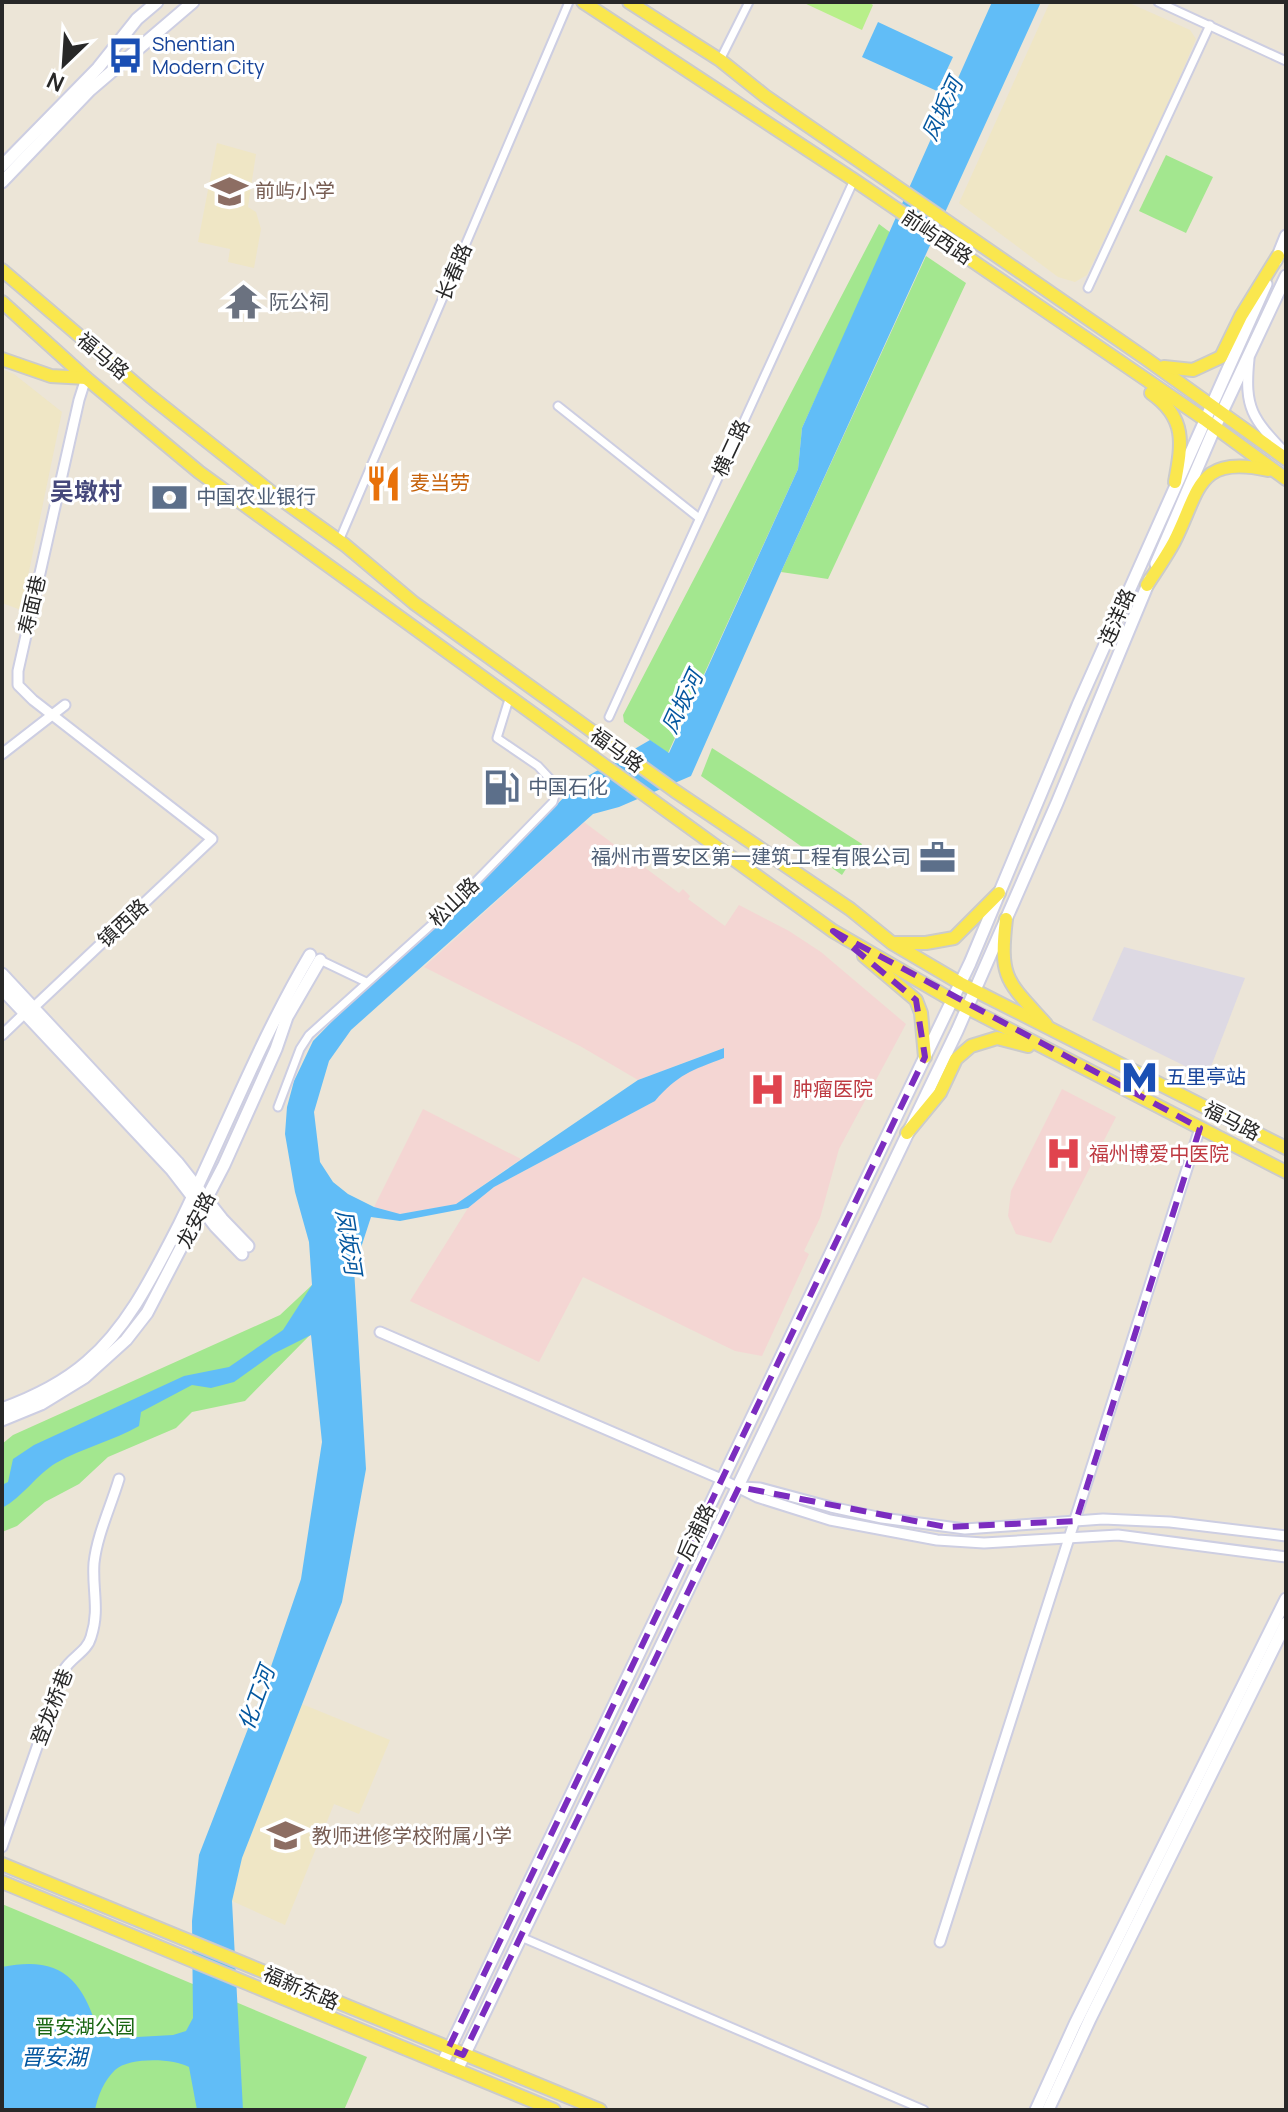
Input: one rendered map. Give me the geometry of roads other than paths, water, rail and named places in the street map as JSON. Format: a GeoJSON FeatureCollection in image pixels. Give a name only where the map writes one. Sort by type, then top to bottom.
{"type":"FeatureCollection","features":[{"type":"Feature","properties":{"kind":"main road"},"geometry":{"type":"LineString","coordinates":[[2,166],[98,68],[129,28],[157,2]]}},
{"type":"Feature","properties":{"kind":"main road"},"geometry":{"type":"LineString","coordinates":[[2,182],[90,90],[193,2]]}},
{"type":"Feature","properties":{"kind":"main road","name":"前屿西路"},"geometry":{"type":"LineString","coordinates":[[583,2],[854,180],[1210,423],[1280,476]]}},
{"type":"Feature","properties":{"kind":"main road","name":"前屿西路"},"geometry":{"type":"LineString","coordinates":[[629,2],[720,60],[765,96],[1286,457]]}},
{"type":"Feature","properties":{"kind":"main road","name":"连洋路"},"geometry":{"type":"LineString","coordinates":[[966,1008],[1095,714],[1286,236]]}},
{"type":"Feature","properties":{"kind":"main road"},"geometry":{"type":"LineString","coordinates":[[1145,358],[1170,369],[1186,370],[1203,368],[1221,357],[1241,316],[1278,256]]}},
{"type":"Feature","properties":{"kind":"main road","name":"福马路"},"geometry":{"type":"LineString","coordinates":[[2,270],[150,396],[271,492],[339,541],[414,603],[675,791],[842,904],[892,943],[974,991],[1285,1148]]}},
{"type":"Feature","properties":{"kind":"main road","name":"连洋路"},"geometry":{"type":"LineString","coordinates":[[1217,408],[1249,355],[1286,278]]}},
{"type":"Feature","properties":{"kind":"main road","name":"福马路"},"geometry":{"type":"LineString","coordinates":[[2,302],[86,378],[199,472],[833,931],[966,1008],[1283,1170]]}},
{"type":"Feature","properties":{"kind":"main road"},"geometry":{"type":"LineString","coordinates":[[1057,319],[1169,408],[1176,419],[1180,436],[1175,482]]}},
{"type":"Feature","properties":{"kind":"main road"},"geometry":{"type":"LineString","coordinates":[[2,359],[51,376],[86,378]]}},
{"type":"Feature","properties":{"kind":"main road","name":"连洋路"},"geometry":{"type":"LineString","coordinates":[[952,1000],[1175,482],[1210,423]]}},
{"type":"Feature","properties":{"kind":"main road"},"geometry":{"type":"LineString","coordinates":[[1147,585],[1173,543],[1198,488],[1206,478],[1216,470],[1234,465],[1280,476]]}},
{"type":"Feature","properties":{"kind":"main road"},"geometry":{"type":"LineString","coordinates":[[892,943],[926,943],[954,938],[999,893]]}},
{"type":"Feature","properties":{"kind":"main road"},"geometry":{"type":"LineString","coordinates":[[1006,919],[1002,957],[1010,984],[1051,1029]]}},
{"type":"Feature","properties":{"kind":"main road"},"geometry":{"type":"LineString","coordinates":[[833,931],[916,1000],[921,1013],[925,1057]]}},
{"type":"Feature","properties":{"kind":"main road","name":"龙安路"},"geometry":{"type":"LineString","coordinates":[[2,1409],[59,1382],[88,1362],[126,1318],[153,1276],[195,1193],[278,1011],[315,958]]}},
{"type":"Feature","properties":{"kind":"main road","name":"龙安路"},"geometry":{"type":"LineString","coordinates":[[2,1420],[41,1404],[71,1386],[126,1340],[157,1296],[204,1204],[315,958]]}},
{"type":"Feature","properties":{"kind":"main road"},"geometry":{"type":"LineString","coordinates":[[2,974],[29,1010],[177,1162],[195,1193],[245,1250]]}},
{"type":"Feature","properties":{"kind":"main road"},"geometry":{"type":"LineString","coordinates":[[2,989],[29,1010]]}},
{"type":"Feature","properties":{"kind":"main road","name":"后浦路"},"geometry":{"type":"LineString","coordinates":[[442,2064],[952,1000]]}},
{"type":"Feature","properties":{"kind":"main road","name":"后浦路"},"geometry":{"type":"LineString","coordinates":[[457,2070],[966,1008]]}},
{"type":"Feature","properties":{"kind":"main road"},"geometry":{"type":"LineString","coordinates":[[907,1133],[940,1093],[956,1059],[978,1042],[1004,1039],[1061,1056]]}},
{"type":"Feature","properties":{"kind":"main road"},"geometry":{"type":"LineString","coordinates":[[1036,2110],[1075,2024],[1286,1599]]}},
{"type":"Feature","properties":{"kind":"main road"},"geometry":{"type":"LineString","coordinates":[[1048,2110],[1286,1623]]}},
{"type":"Feature","properties":{"kind":"main road","name":"福新东路"},"geometry":{"type":"LineString","coordinates":[[2,1864],[600,2110]]}},
{"type":"Feature","properties":{"kind":"main road","name":"福新东路"},"geometry":{"type":"LineString","coordinates":[[2,1882],[554,2110]]}},
{"type":"Feature","properties":{"kind":"street","name":"长春路"},"geometry":{"type":"LineString","coordinates":[[339,541],[569,2]]}},
{"type":"Feature","properties":{"kind":"street"},"geometry":{"type":"LineString","coordinates":[[720,60],[749,2]]}},
{"type":"Feature","properties":{"kind":"street"},"geometry":{"type":"LineString","coordinates":[[1158,2],[1286,61]]}},
{"type":"Feature","properties":{"kind":"street"},"geometry":{"type":"LineString","coordinates":[[1088,288],[1210,25]]}},
{"type":"Feature","properties":{"kind":"street","name":"横二路"},"geometry":{"type":"LineString","coordinates":[[609,717],[854,180]]}},
{"type":"Feature","properties":{"kind":"street"},"geometry":{"type":"LineString","coordinates":[[1249,355],[1248,401],[1259,426],[1286,457]]}},
{"type":"Feature","properties":{"kind":"street","name":"寿面巷"},"geometry":{"type":"LineString","coordinates":[[86,378],[17,679],[21,689],[52,715],[212,839]]}},
{"type":"Feature","properties":{"kind":"street"},"geometry":{"type":"LineString","coordinates":[[558,406],[699,518]]}},
{"type":"Feature","properties":{"kind":"street","name":"松山路"},"geometry":{"type":"LineString","coordinates":[[278,1107],[300,1049],[309,1035],[449,909],[553,802],[556,792],[545,774],[497,738],[510,696]]}},
{"type":"Feature","properties":{"kind":"street"},"geometry":{"type":"LineString","coordinates":[[2,754],[65,705]]}},
{"type":"Feature","properties":{"kind":"street","name":"镇西路"},"geometry":{"type":"LineString","coordinates":[[2,1035],[212,839]]}},
{"type":"Feature","properties":{"kind":"street"},"geometry":{"type":"LineString","coordinates":[[315,958],[366,982]]}},
{"type":"Feature","properties":{"kind":"street"},"geometry":{"type":"LineString","coordinates":[[940,1942],[1200,1128]]}},
{"type":"Feature","properties":{"kind":"street"},"geometry":{"type":"LineString","coordinates":[[380,1332],[775,1504],[830,1520],[937,1540],[984,1543],[1118,1535],[1286,1557]]}},
{"type":"Feature","properties":{"kind":"street","name":"登龙桥巷"},"geometry":{"type":"LineString","coordinates":[[2,1847],[64,1670],[91,1637],[97,1598],[95,1559],[119,1479]]}},
{"type":"Feature","properties":{"kind":"street"},"geometry":{"type":"LineString","coordinates":[[739,1487],[760,1488],[857,1513],[946,1527],[983,1529],[1103,1519],[1149,1520],[1286,1536]]}},
{"type":"Feature","properties":{"kind":"street"},"geometry":{"type":"LineString","coordinates":[[521,1937],[924,2110]]}},
{"type":"Feature","properties":{"kind":"water"},"geometry":{"type":"Polygon","coordinates":[[[992,2],[1041,2],[691,776],[619,807],[593,814],[351,1030],[329,1061],[314,1112],[320,1162],[333,1182],[348,1194],[374,1207],[400,1214],[456,1204],[638,1080],[724,1048],[724,1058],[686,1074],[655,1101],[494,1187],[468,1208],[400,1221],[371,1217],[354,1269],[366,1469],[342,1602],[242,1858],[232,1901],[243,2110],[197,2110],[189,2067],[151,2060],[130,2063],[115,2070],[102,2088],[95,2110],[2,2110],[2,1967],[38,1965],[64,1974],[83,1995],[97,2028],[119,2038],[173,2035],[186,2031],[193,2018],[192,1921],[199,1855],[263,1690],[301,1579],[322,1442],[311,1335],[273,1354],[234,1382],[211,1388],[192,1385],[141,1412],[139,1426],[56,1463],[2,1508],[2,1485],[8,1482],[13,1459],[34,1445],[184,1376],[229,1367],[283,1330],[312,1285],[309,1242],[295,1192],[285,1134],[287,1107],[294,1081],[313,1041],[350,1003],[455,908],[581,780],[650,740],[669,753],[798,469],[802,428],[992,2]]]}},
{"type":"Feature","properties":{"kind":"water"},"geometry":{"type":"Polygon","coordinates":[[[878,22],[953,57],[937,91],[862,57],[878,22]]]}},
{"type":"Feature","properties":{"kind":"place","name":"Shentian Modern City"},"geometry":{"type":"Point","coordinates":[126,55]}},
{"type":"Feature","properties":{"kind":"place","name":"前屿小学"},"geometry":{"type":"Point","coordinates":[229,191]}},
{"type":"Feature","properties":{"kind":"place","name":"阮公祠"},"geometry":{"type":"Point","coordinates":[243,302]}},
{"type":"Feature","properties":{"kind":"place","name":"麦当劳"},"geometry":{"type":"Point","coordinates":[384,483]}},
{"type":"Feature","properties":{"kind":"place","name":"中国农业银行"},"geometry":{"type":"Point","coordinates":[170,497]}},
{"type":"Feature","properties":{"kind":"place","name":"中国石化"},"geometry":{"type":"Point","coordinates":[502,787]}},
{"type":"Feature","properties":{"kind":"place","name":"福州市晋安区第一建筑工程有限公司"},"geometry":{"type":"Point","coordinates":[937,857]}},
{"type":"Feature","properties":{"kind":"place","name":"五里亭站"},"geometry":{"type":"Point","coordinates":[1140,1077]}},
{"type":"Feature","properties":{"kind":"place","name":"肿瘤医院"},"geometry":{"type":"Point","coordinates":[767,1089]}},
{"type":"Feature","properties":{"kind":"place","name":"福州博爱中医院"},"geometry":{"type":"Point","coordinates":[1063,1154]}},
{"type":"Feature","properties":{"kind":"place","name":"教师进修学校附属小学"},"geometry":{"type":"Point","coordinates":[286,1836]}},
{"type":"Feature","properties":{"kind":"district","name":"吴墩村"},"geometry":{"type":"Point","coordinates":[86,492]}},
{"type":"Feature","properties":{"kind":"water label","name":"凤坂河"},"geometry":{"type":"Point","coordinates":[942,109]}},
{"type":"Feature","properties":{"kind":"water label","name":"凤坂河"},"geometry":{"type":"Point","coordinates":[682,702]}},
{"type":"Feature","properties":{"kind":"water label","name":"凤坂河"},"geometry":{"type":"Point","coordinates":[349,1242]}},
{"type":"Feature","properties":{"kind":"water label","name":"化工河"},"geometry":{"type":"Point","coordinates":[256,1698]}},
{"type":"Feature","properties":{"kind":"water label","name":"晋安湖"},"geometry":{"type":"Point","coordinates":[54,2057]}},
{"type":"Feature","properties":{"kind":"park label","name":"晋安湖公园"},"geometry":{"type":"Point","coordinates":[85,2027]}}]}
